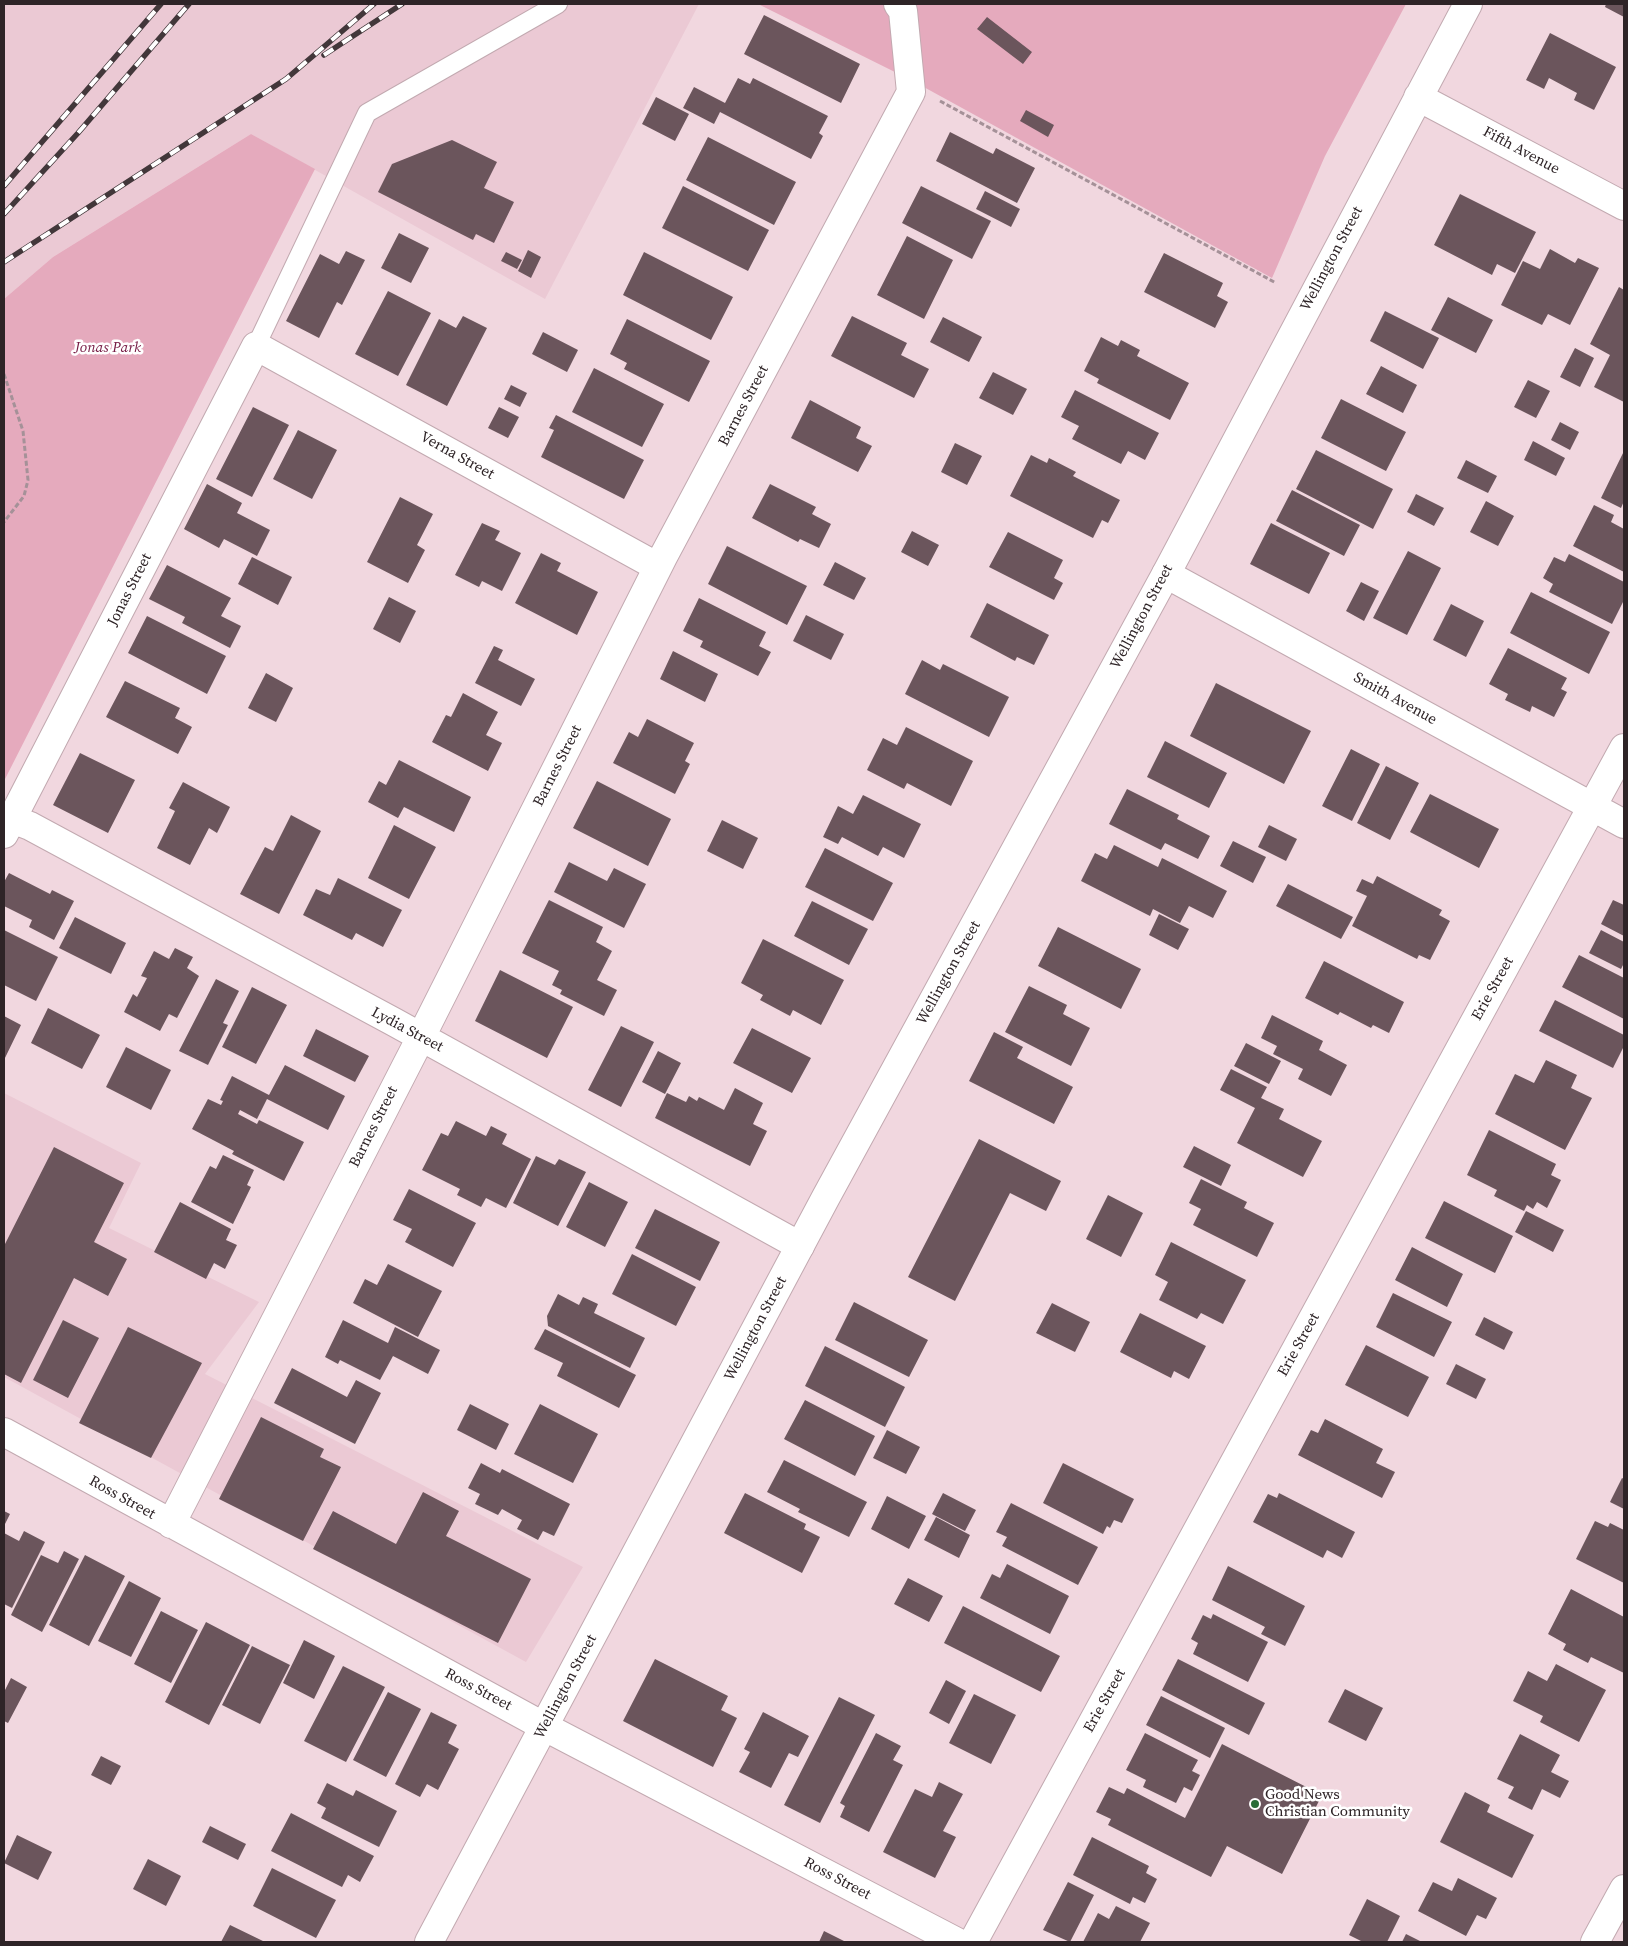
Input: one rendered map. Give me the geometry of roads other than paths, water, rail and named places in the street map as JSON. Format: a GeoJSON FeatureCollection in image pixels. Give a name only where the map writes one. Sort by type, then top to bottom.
{"type":"FeatureCollection","features":[{"type":"Feature","properties":{"kind":"street","name":"Barnes Street"},"geometry":{"type":"LineString","coordinates":[[170,1524],[421,1037],[658,567],[911,92],[904,11],[898,4]]}},
{"type":"Feature","properties":{"kind":"street","name":"Wellington Street"},"geometry":{"type":"LineString","coordinates":[[429,1942],[800,1246],[1166,574],[1468,4]]}},
{"type":"Feature","properties":{"kind":"street","name":"Fifth Avenue"},"geometry":{"type":"LineString","coordinates":[[1418,97],[1624,206]]}},
{"type":"Feature","properties":{"kind":"street","name":"Verna Street"},"geometry":{"type":"LineString","coordinates":[[256,346],[658,567]]}},
{"type":"Feature","properties":{"kind":"street","name":"Jonas Street"},"geometry":{"type":"LineString","coordinates":[[8,827],[256,346]]}},
{"type":"Feature","properties":{"kind":"street","name":"Smith Avenue"},"geometry":{"type":"LineString","coordinates":[[1166,574],[1624,824]]}},
{"type":"Feature","properties":{"kind":"street","name":"Erie Street"},"geometry":{"type":"LineString","coordinates":[[973,1942],[1624,748]]}},
{"type":"Feature","properties":{"kind":"street","name":"Lydia Street"},"geometry":{"type":"LineString","coordinates":[[8,827],[39,831],[421,1037],[800,1246]]}},
{"type":"Feature","properties":{"kind":"street","name":"Ross Street"},"geometry":{"type":"LineString","coordinates":[[4,1432],[545,1727],[957,1942]]}},
{"type":"Feature","properties":{"kind":"street"},"geometry":{"type":"LineString","coordinates":[[1595,1942],[1624,1889]]}},
{"type":"Feature","properties":{"kind":"lane"},"geometry":{"type":"LineString","coordinates":[[256,346],[368,113],[558,4]]}},
{"type":"Feature","properties":{"kind":"railway"},"geometry":{"type":"LineString","coordinates":[[4,186],[161,4]]}},
{"type":"Feature","properties":{"kind":"railway"},"geometry":{"type":"LineString","coordinates":[[4,214],[78,133],[189,4]]}},
{"type":"Feature","properties":{"kind":"railway"},"geometry":{"type":"LineString","coordinates":[[4,262],[286,79],[374,4]]}},
{"type":"Feature","properties":{"kind":"railway"},"geometry":{"type":"LineString","coordinates":[[324,55],[402,4]]}},
{"type":"Feature","properties":{"kind":"place","name":"Good News Christian Community"},"geometry":{"type":"Point","coordinates":[1255,1804]}},
{"type":"Feature","properties":{"kind":"park label","name":"Jonas Park"},"geometry":{"type":"Point","coordinates":[108,348]}}]}
